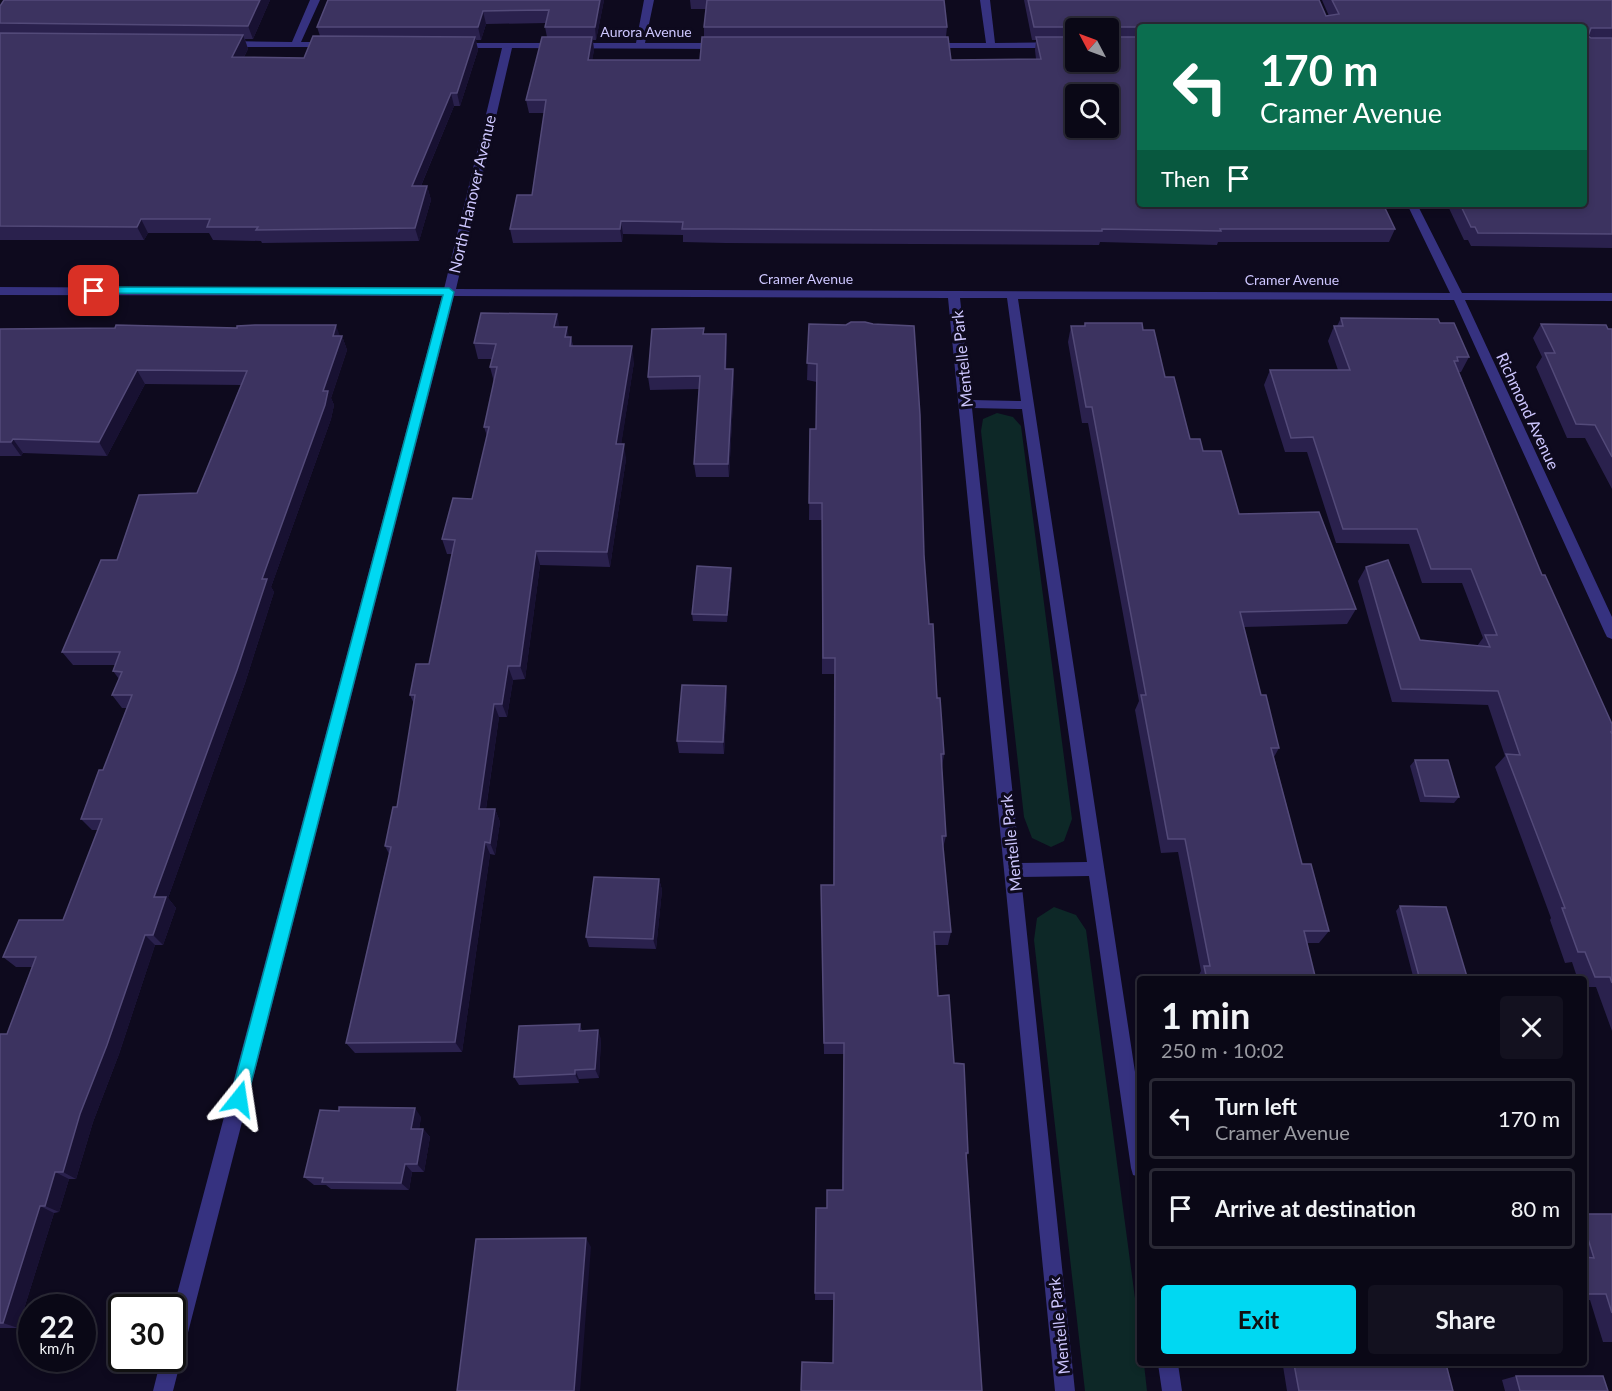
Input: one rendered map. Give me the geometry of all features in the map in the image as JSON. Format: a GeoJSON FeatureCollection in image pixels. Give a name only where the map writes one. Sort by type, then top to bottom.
{"type":"FeatureCollection","features":[{"type":"Feature","properties":{"kind":"street"},"geometry":{"type":"LineString","coordinates":[[295,45],[315,0]]}},
{"type":"Feature","properties":{"kind":"street"},"geometry":{"type":"LineString","coordinates":[[640,46],[649,0]]}},
{"type":"Feature","properties":{"kind":"street"},"geometry":{"type":"LineString","coordinates":[[985,0],[991,46]]}},
{"type":"Feature","properties":{"kind":"street"},"geometry":{"type":"LineString","coordinates":[[212,44],[342,45]]}},
{"type":"Feature","properties":{"kind":"street","name":"Aurora Avenue"},"geometry":{"type":"LineString","coordinates":[[448,45],[734,46]]}},
{"type":"Feature","properties":{"kind":"street","name":"North Hanover Avenue"},"geometry":{"type":"LineString","coordinates":[[186,1299],[449,292],[508,45]]}},
{"type":"Feature","properties":{"kind":"street"},"geometry":{"type":"LineString","coordinates":[[921,46],[1065,45]]}},
{"type":"Feature","properties":{"kind":"street","name":"Richmond Avenue"},"geometry":{"type":"LineString","coordinates":[[1413,207],[1457,296],[1612,633]]}},
{"type":"Feature","properties":{"kind":"street","name":"Cramer Avenue"},"geometry":{"type":"LineString","coordinates":[[0,291],[1612,297]]}},
{"type":"Feature","properties":{"kind":"street","name":"Mentelle Park"},"geometry":{"type":"LineString","coordinates":[[954,295],[967,404],[1065,1391]]}},
{"type":"Feature","properties":{"kind":"street"},"geometry":{"type":"LineString","coordinates":[[1012,295],[1137,1147]]}},
{"type":"Feature","properties":{"kind":"street"},"geometry":{"type":"LineString","coordinates":[[967,404],[1029,405]]}},
{"type":"Feature","properties":{"kind":"street"},"geometry":{"type":"LineString","coordinates":[[1014,870],[1097,869]]}},
{"type":"Feature","properties":{"kind":"street"},"geometry":{"type":"LineString","coordinates":[[1168,1366],[1172,1391]]}},
{"type":"Feature","properties":{"kind":"street"},"geometry":{"type":"LineString","coordinates":[[163,1391],[168,1372]]}},
{"type":"Feature","properties":{"kind":"green space"},"geometry":{"type":"Polygon","coordinates":[[[997,413],[1013,417],[1021,426],[1072,819],[1064,841],[1051,847],[1032,838],[1024,817],[981,431],[983,419],[997,413]]]}},
{"type":"Feature","properties":{"kind":"green space"},"geometry":{"type":"Polygon","coordinates":[[[1054,907],[1076,915],[1086,930],[1137,1313],[1137,1366],[1144,1366],[1147,1391],[1085,1391],[1034,940],[1037,918],[1054,907]]]}},
{"type":"Feature","properties":{"kind":"building"},"geometry":{"type":"Polygon","coordinates":[[[4,0],[260,0],[248,26],[0,23],[0,6],[4,0]]]}},
{"type":"Feature","properties":{"kind":"building"},"geometry":{"type":"Polygon","coordinates":[[[328,0],[600,0],[595,27],[545,27],[549,10],[483,11],[478,27],[317,27],[328,0]]]}},
{"type":"Feature","properties":{"kind":"building"},"geometry":{"type":"Polygon","coordinates":[[[707,0],[944,0],[947,27],[704,27],[707,0]]]}},
{"type":"Feature","properties":{"kind":"building"},"geometry":{"type":"Polygon","coordinates":[[[1028,0],[1319,0],[1326,16],[1339,14],[1332,0],[1612,0],[1612,28],[1591,28],[1588,36],[1612,38],[1612,234],[1478,233],[1475,227],[1471,227],[1461,207],[1587,207],[1587,24],[1137,24],[1137,27],[1119,27],[1119,18],[1065,18],[1065,27],[1034,27],[1028,0]]]}},
{"type":"Feature","properties":{"kind":"building"},"geometry":{"type":"Polygon","coordinates":[[[0,33],[243,35],[232,57],[304,58],[313,36],[475,37],[457,93],[451,93],[412,186],[427,186],[415,228],[256,230],[258,227],[207,227],[210,219],[141,219],[137,227],[0,226],[0,33]]]}},
{"type":"Feature","properties":{"kind":"building"},"geometry":{"type":"Polygon","coordinates":[[[542,37],[592,37],[588,60],[700,60],[702,37],[948,37],[951,60],[1041,59],[1036,37],[1065,37],[1065,72],[1119,72],[1119,37],[1137,37],[1137,207],[1384,207],[1395,229],[1220,229],[1221,231],[1102,229],[1102,231],[682,229],[683,222],[621,221],[620,229],[510,229],[517,195],[532,195],[546,100],[526,100],[542,37]]]}},
{"type":"Feature","properties":{"kind":"building"},"geometry":{"type":"Polygon","coordinates":[[[481,313],[557,314],[554,327],[567,327],[565,337],[571,337],[570,346],[632,346],[616,444],[624,444],[607,552],[536,551],[520,666],[508,666],[502,704],[494,704],[479,809],[495,809],[490,843],[485,842],[455,1042],[346,1043],[391,847],[385,846],[393,807],[397,807],[415,695],[410,695],[416,664],[429,664],[455,540],[442,539],[453,498],[472,499],[489,427],[484,427],[497,367],[490,367],[496,344],[474,343],[481,313]]]}},
{"type":"Feature","properties":{"kind":"building"},"geometry":{"type":"Polygon","coordinates":[[[1341,318],[1438,319],[1440,323],[1454,323],[1469,357],[1457,357],[1458,361],[1454,361],[1542,575],[1545,575],[1612,724],[1612,983],[1610,977],[1595,977],[1585,952],[1578,952],[1562,908],[1565,908],[1506,754],[1520,755],[1498,691],[1401,689],[1366,567],[1388,560],[1420,640],[1490,647],[1485,635],[1497,635],[1471,569],[1431,569],[1417,529],[1343,529],[1313,437],[1291,438],[1270,370],[1350,370],[1334,326],[1343,326],[1341,318]]]}},
{"type":"Feature","properties":{"kind":"building"},"geometry":{"type":"Polygon","coordinates":[[[851,322],[914,326],[920,415],[924,555],[929,624],[933,624],[937,698],[940,698],[946,836],[942,836],[951,932],[934,932],[938,996],[949,995],[954,1063],[964,1064],[968,1153],[966,1153],[982,1391],[801,1391],[802,1362],[833,1363],[834,1293],[815,1293],[816,1208],[827,1208],[827,1190],[843,1190],[844,1043],[824,1043],[821,885],[834,885],[835,658],[823,658],[822,503],[809,503],[810,429],[816,429],[817,364],[807,363],[809,324],[846,325],[851,322]]]}},
{"type":"Feature","properties":{"kind":"building"},"geometry":{"type":"Polygon","coordinates":[[[1085,323],[1142,323],[1143,330],[1154,330],[1165,377],[1174,377],[1190,439],[1200,439],[1203,451],[1221,451],[1239,514],[1319,512],[1356,609],[1240,612],[1261,695],[1266,695],[1279,748],[1271,748],[1302,864],[1311,864],[1329,931],[1304,931],[1315,976],[1206,976],[1204,966],[1210,966],[1185,839],[1168,839],[1141,695],[1146,695],[1092,407],[1086,407],[1071,326],[1085,326],[1085,323]]]}},
{"type":"Feature","properties":{"kind":"building"},"geometry":{"type":"Polygon","coordinates":[[[1541,324],[1606,325],[1608,329],[1612,329],[1612,457],[1595,425],[1576,424],[1545,353],[1555,353],[1541,324]]]}},
{"type":"Feature","properties":{"kind":"building"},"geometry":{"type":"Polygon","coordinates":[[[116,325],[237,328],[237,326],[255,325],[336,325],[333,336],[342,336],[323,391],[328,391],[325,405],[262,579],[267,579],[237,670],[154,897],[166,897],[153,935],[145,935],[107,1045],[80,1114],[63,1172],[55,1172],[45,1206],[40,1206],[3,1323],[0,1323],[0,1034],[7,1034],[36,957],[3,957],[19,920],[63,920],[102,819],[81,819],[99,770],[103,770],[132,695],[112,695],[122,672],[113,671],[120,652],[62,652],[101,560],[117,560],[139,495],[197,493],[247,371],[137,370],[99,442],[13,439],[11,442],[0,442],[0,329],[115,328],[116,325]]]}},
{"type":"Feature","properties":{"kind":"building"},"geometry":{"type":"Polygon","coordinates":[[[704,328],[703,334],[726,334],[725,369],[733,369],[728,464],[694,464],[700,376],[648,377],[652,329],[704,328]]]}},
{"type":"Feature","properties":{"kind":"building"},"geometry":{"type":"Polygon","coordinates":[[[697,566],[731,568],[727,615],[692,614],[697,566]]]}},
{"type":"Feature","properties":{"kind":"building"},"geometry":{"type":"Polygon","coordinates":[[[682,685],[726,686],[723,742],[677,741],[682,685]]]}},
{"type":"Feature","properties":{"kind":"building"},"geometry":{"type":"Polygon","coordinates":[[[1415,760],[1448,760],[1459,797],[1425,796],[1415,760]]]}},
{"type":"Feature","properties":{"kind":"building"},"geometry":{"type":"Polygon","coordinates":[[[594,877],[659,879],[653,939],[586,937],[594,877]]]}},
{"type":"Feature","properties":{"kind":"building"},"geometry":{"type":"Polygon","coordinates":[[[1400,906],[1446,907],[1467,976],[1419,976],[1400,906]]]}},
{"type":"Feature","properties":{"kind":"building"},"geometry":{"type":"Polygon","coordinates":[[[580,1024],[579,1031],[598,1030],[595,1069],[575,1070],[575,1074],[514,1077],[519,1026],[580,1024]]]}},
{"type":"Feature","properties":{"kind":"building"},"geometry":{"type":"Polygon","coordinates":[[[339,1107],[415,1108],[411,1129],[423,1129],[417,1164],[405,1164],[401,1183],[322,1182],[323,1178],[304,1177],[320,1110],[339,1111],[339,1107]]]}},
{"type":"Feature","properties":{"kind":"building"},"geometry":{"type":"Polygon","coordinates":[[[1587,1214],[1612,1214],[1612,1313],[1606,1294],[1587,1294],[1587,1257],[1594,1258],[1587,1236],[1587,1214]]]}},
{"type":"Feature","properties":{"kind":"building"},"geometry":{"type":"Polygon","coordinates":[[[586,1238],[574,1391],[457,1391],[476,1239],[586,1238]]]}},
{"type":"Feature","properties":{"kind":"building"},"geometry":{"type":"Polygon","coordinates":[[[1294,1366],[1447,1366],[1453,1391],[1299,1391],[1294,1366]]]}},
{"type":"Feature","properties":{"kind":"building"},"geometry":{"type":"Polygon","coordinates":[[[1516,1376],[1603,1376],[1608,1391],[1520,1391],[1516,1376]]]}},
{"type":"Feature","properties":{"kind":"route"},"geometry":{"type":"LineString","coordinates":[[94,291],[449,292],[239,1099]]}}]}
